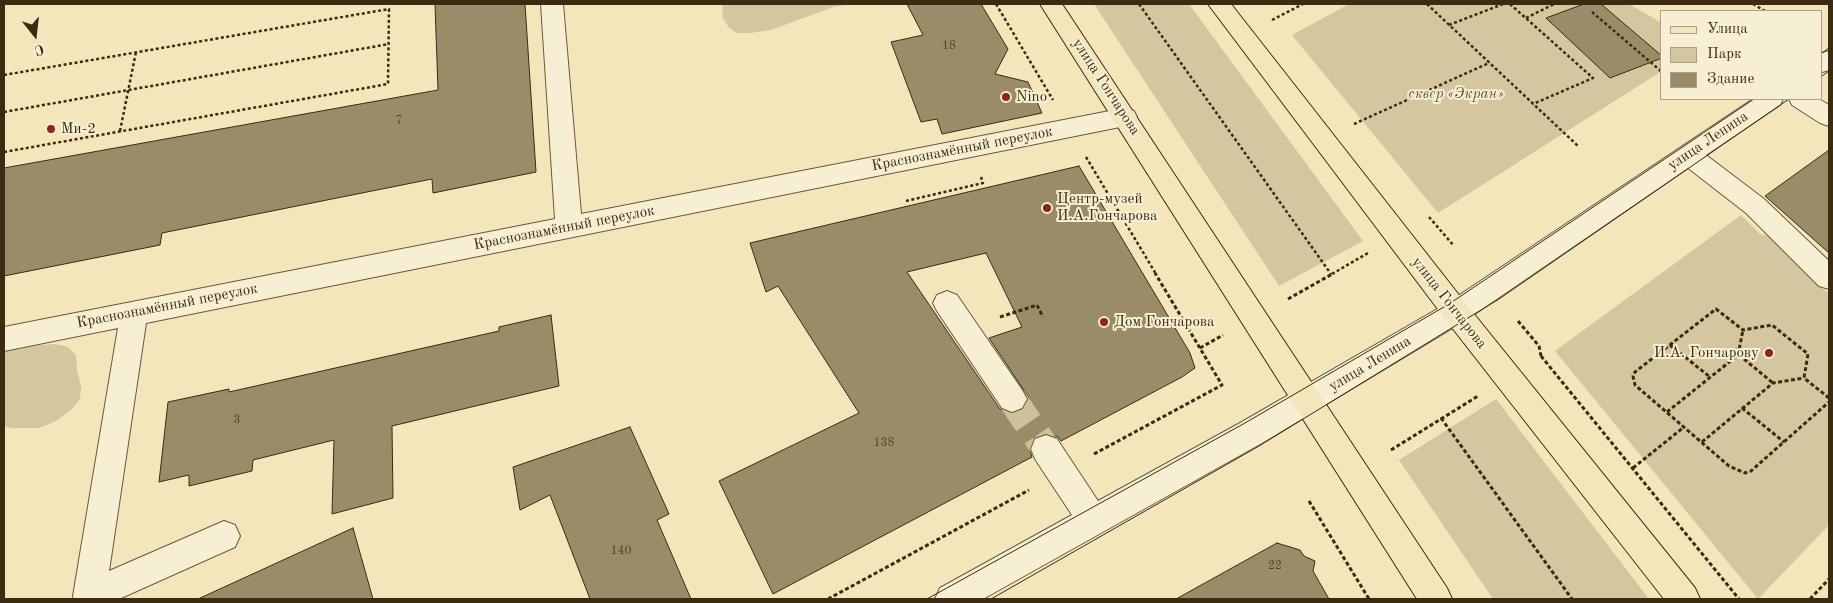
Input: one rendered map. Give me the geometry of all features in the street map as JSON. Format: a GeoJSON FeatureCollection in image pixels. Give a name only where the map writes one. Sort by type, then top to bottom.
{"type":"FeatureCollection","features":[{"type":"Feature","properties":{"kind":"main road","name":"улица Гончарова"},"geometry":{"type":"LineString","coordinates":[[1051,4],[1436,599]]}},
{"type":"Feature","properties":{"kind":"main road","name":"улица Гончарова"},"geometry":{"type":"LineString","coordinates":[[1219,4],[1456,312],[1684,599]]}},
{"type":"Feature","properties":{"kind":"street"},"geometry":{"type":"LineString","coordinates":[[552,4],[569,227]]}},
{"type":"Feature","properties":{"kind":"street","name":"улица Ленина"},"geometry":{"type":"LineString","coordinates":[[950,599],[1308,400],[1456,312],[1770,100]]}},
{"type":"Feature","properties":{"kind":"street"},"geometry":{"type":"LineString","coordinates":[[1802,100],[1829,118]]}},
{"type":"Feature","properties":{"kind":"street","name":"Краснознамённый переулок"},"geometry":{"type":"LineString","coordinates":[[4,339],[1125,117]]}},
{"type":"Feature","properties":{"kind":"street"},"geometry":{"type":"LineString","coordinates":[[1688,155],[1755,206],[1829,278]]}},
{"type":"Feature","properties":{"kind":"street"},"geometry":{"type":"LineString","coordinates":[[947,303],[1012,399]]}},
{"type":"Feature","properties":{"kind":"street"},"geometry":{"type":"LineString","coordinates":[[85,598],[134,313]]}},
{"type":"Feature","properties":{"kind":"street"},"geometry":{"type":"LineString","coordinates":[[1054,461],[1094,520]]}},
{"type":"Feature","properties":{"kind":"street"},"geometry":{"type":"LineString","coordinates":[[85,598],[224,536]]}},
{"type":"Feature","properties":{"kind":"path"},"geometry":{"type":"LineString","coordinates":[[828,599],[1054,461],[1222,385],[996,4]]}},
{"type":"Feature","properties":{"kind":"path"},"geometry":{"type":"LineString","coordinates":[[1140,4],[1331,274]]}},
{"type":"Feature","properties":{"kind":"path"},"geometry":{"type":"LineString","coordinates":[[1266,22],[1303,4]]}},
{"type":"Feature","properties":{"kind":"path"},"geometry":{"type":"LineString","coordinates":[[1427,4],[1578,146]]}},
{"type":"Feature","properties":{"kind":"path"},"geometry":{"type":"LineString","coordinates":[[1449,25],[1503,4]]}},
{"type":"Feature","properties":{"kind":"path"},"geometry":{"type":"LineString","coordinates":[[1510,4],[1593,78],[1534,104]]}},
{"type":"Feature","properties":{"kind":"path"},"geometry":{"type":"LineString","coordinates":[[1526,18],[1554,4]]}},
{"type":"Feature","properties":{"kind":"path"},"geometry":{"type":"LineString","coordinates":[[4,75],[389,9],[388,84],[4,152]]}},
{"type":"Feature","properties":{"kind":"path"},"geometry":{"type":"LineString","coordinates":[[1592,12],[1660,70]]}},
{"type":"Feature","properties":{"kind":"path"},"geometry":{"type":"LineString","coordinates":[[1616,33],[1621,31]]}},
{"type":"Feature","properties":{"kind":"path"},"geometry":{"type":"LineString","coordinates":[[1626,42],[1631,40]]}},
{"type":"Feature","properties":{"kind":"path"},"geometry":{"type":"LineString","coordinates":[[4,112],[389,44]]}},
{"type":"Feature","properties":{"kind":"path"},"geometry":{"type":"LineString","coordinates":[[120,131],[136,52]]}},
{"type":"Feature","properties":{"kind":"path"},"geometry":{"type":"LineString","coordinates":[[1353,124],[1489,63]]}},
{"type":"Feature","properties":{"kind":"path"},"geometry":{"type":"LineString","coordinates":[[1431,218],[1454,246]]}},
{"type":"Feature","properties":{"kind":"path"},"geometry":{"type":"LineString","coordinates":[[1288,299],[1370,252]]}},
{"type":"Feature","properties":{"kind":"path"},"geometry":{"type":"LineString","coordinates":[[1021,310],[1037,305],[1043,317]]}},
{"type":"Feature","properties":{"kind":"path"},"geometry":{"type":"LineString","coordinates":[[1716,309],[1743,330],[1772,326],[1808,354],[1804,378],[1829,400],[1751,471],[1745,473],[1729,466],[1635,385],[1633,376],[1635,372],[1716,309]]}},
{"type":"Feature","properties":{"kind":"path"},"geometry":{"type":"LineString","coordinates":[[1518,321],[1539,346]]}},
{"type":"Feature","properties":{"kind":"path"},"geometry":{"type":"LineString","coordinates":[[1667,412],[1738,355],[1743,330]]}},
{"type":"Feature","properties":{"kind":"path"},"geometry":{"type":"LineString","coordinates":[[1200,348],[1223,335]]}},
{"type":"Feature","properties":{"kind":"path"},"geometry":{"type":"LineString","coordinates":[[1670,345],[1710,377]]}},
{"type":"Feature","properties":{"kind":"path"},"geometry":{"type":"LineString","coordinates":[[1738,355],[1773,383]]}},
{"type":"Feature","properties":{"kind":"path"},"geometry":{"type":"LineString","coordinates":[[1541,356],[1739,599]]}},
{"type":"Feature","properties":{"kind":"path"},"geometry":{"type":"LineString","coordinates":[[1702,442],[1773,383],[1804,378]]}},
{"type":"Feature","properties":{"kind":"path"},"geometry":{"type":"LineString","coordinates":[[1391,450],[1481,394]]}},
{"type":"Feature","properties":{"kind":"path"},"geometry":{"type":"LineString","coordinates":[[1742,408],[1784,442]]}},
{"type":"Feature","properties":{"kind":"path"},"geometry":{"type":"LineString","coordinates":[[1441,418],[1572,599]]}},
{"type":"Feature","properties":{"kind":"path"},"geometry":{"type":"LineString","coordinates":[[1633,468],[1684,427]]}},
{"type":"Feature","properties":{"kind":"path"},"geometry":{"type":"LineString","coordinates":[[1309,500],[1368,599]]}},
{"type":"Feature","properties":{"kind":"path"},"geometry":{"type":"LineString","coordinates":[[1810,599],[1829,579]]}},
{"type":"Feature","properties":{"kind":"green space"},"geometry":{"type":"Polygon","coordinates":[[[722,4],[852,4],[833,7],[771,30],[737,33],[729,28],[723,18],[722,4]]]}},
{"type":"Feature","properties":{"kind":"green space"},"geometry":{"type":"Polygon","coordinates":[[[1094,4],[1189,4],[1363,241],[1279,286],[1094,4]]]}},
{"type":"Feature","properties":{"kind":"green space","name":"сквер «Экран»"},"geometry":{"type":"Polygon","coordinates":[[[1349,4],[1629,4],[1660,22],[1660,72],[1438,213],[1292,35],[1349,4]]]}},
{"type":"Feature","properties":{"kind":"green space"},"geometry":{"type":"Polygon","coordinates":[[[1741,215],[1760,234],[1770,236],[1829,294],[1829,525],[1758,599],[1555,351],[1741,215]]]}},
{"type":"Feature","properties":{"kind":"green space"},"geometry":{"type":"Polygon","coordinates":[[[55,344],[68,347],[76,355],[81,386],[80,399],[73,408],[56,421],[39,428],[12,428],[4,426],[4,350],[25,346],[55,344]]]}},
{"type":"Feature","properties":{"kind":"green space"},"geometry":{"type":"Polygon","coordinates":[[[1496,399],[1649,599],[1493,599],[1399,460],[1496,399]]]}},
{"type":"Feature","properties":{"kind":"building"},"geometry":{"type":"Polygon","coordinates":[[[435,4],[525,4],[536,172],[433,193],[432,179],[162,233],[160,245],[4,276],[4,168],[438,90],[435,4]]]}},
{"type":"Feature","properties":{"kind":"building"},"geometry":{"type":"Polygon","coordinates":[[[907,4],[981,4],[1008,49],[995,74],[1028,82],[1042,113],[942,134],[937,119],[921,122],[891,42],[923,35],[907,4]]]}},
{"type":"Feature","properties":{"kind":"building"},"geometry":{"type":"Polygon","coordinates":[[[1584,4],[1601,4],[1660,54],[1660,59],[1610,78],[1546,18],[1584,4]]]}},
{"type":"Feature","properties":{"kind":"building"},"geometry":{"type":"Polygon","coordinates":[[[1829,150],[1829,253],[1765,196],[1829,150]]]}},
{"type":"Feature","properties":{"kind":"building"},"geometry":{"type":"Polygon","coordinates":[[[1079,166],[1190,353],[1195,368],[1182,377],[1061,441],[1058,437],[1047,433],[1034,437],[1029,448],[1032,457],[773,594],[719,481],[859,413],[778,286],[766,292],[750,243],[1079,166]],[[986,253],[907,272],[1000,409],[1013,414],[1024,409],[1029,398],[989,338],[1022,327],[986,253]]]}},
{"type":"Feature","properties":{"kind":"building"},"geometry":{"type":"Polygon","coordinates":[[[551,315],[559,386],[392,426],[393,498],[332,514],[334,440],[253,460],[252,471],[189,486],[189,475],[159,482],[168,402],[229,389],[229,392],[499,331],[499,327],[551,315]]]}},
{"type":"Feature","properties":{"kind":"building"},"geometry":{"type":"Polygon","coordinates":[[[630,427],[669,514],[657,520],[691,599],[590,599],[550,495],[520,510],[513,467],[630,427]]]}},
{"type":"Feature","properties":{"kind":"building"},"geometry":{"type":"Polygon","coordinates":[[[353,528],[373,599],[198,599],[353,528]]]}},
{"type":"Feature","properties":{"kind":"building"},"geometry":{"type":"Polygon","coordinates":[[[1277,543],[1300,550],[1304,556],[1315,561],[1313,571],[1329,599],[1176,599],[1277,543]]]}},
{"type":"Feature","properties":{"kind":"tunnel"},"geometry":{"type":"LineString","coordinates":[[1012,399],[1046,449]]}},
{"type":"Feature","properties":{"kind":"tram line"},"geometry":{"type":"LineString","coordinates":[[1823,52],[1829,48]]}},
{"type":"Feature","properties":{"kind":"tram line"},"geometry":{"type":"LineString","coordinates":[[1823,75],[1829,71]]}},
{"type":"Feature","properties":{"kind":"tram line"},"geometry":{"type":"LineString","coordinates":[[927,599],[1245,423],[1449,304],[1753,100]]}},
{"type":"Feature","properties":{"kind":"tram line"},"geometry":{"type":"LineString","coordinates":[[991,599],[1259,446],[1499,299],[1788,100]]}},
{"type":"Feature","properties":{"kind":"place","name":"Nino"},"geometry":{"type":"Point","coordinates":[1006,97]}},
{"type":"Feature","properties":{"kind":"place","name":"Ми-2"},"geometry":{"type":"Point","coordinates":[51,129]}},
{"type":"Feature","properties":{"kind":"place","name":"Центр-музей И.А.Гончарова"},"geometry":{"type":"Point","coordinates":[1047,208]}},
{"type":"Feature","properties":{"kind":"place","name":"Дом Гончарова"},"geometry":{"type":"Point","coordinates":[1104,322]}},
{"type":"Feature","properties":{"kind":"place","name":"И.А. Гончарову"},"geometry":{"type":"Point","coordinates":[1769,353]}}]}
